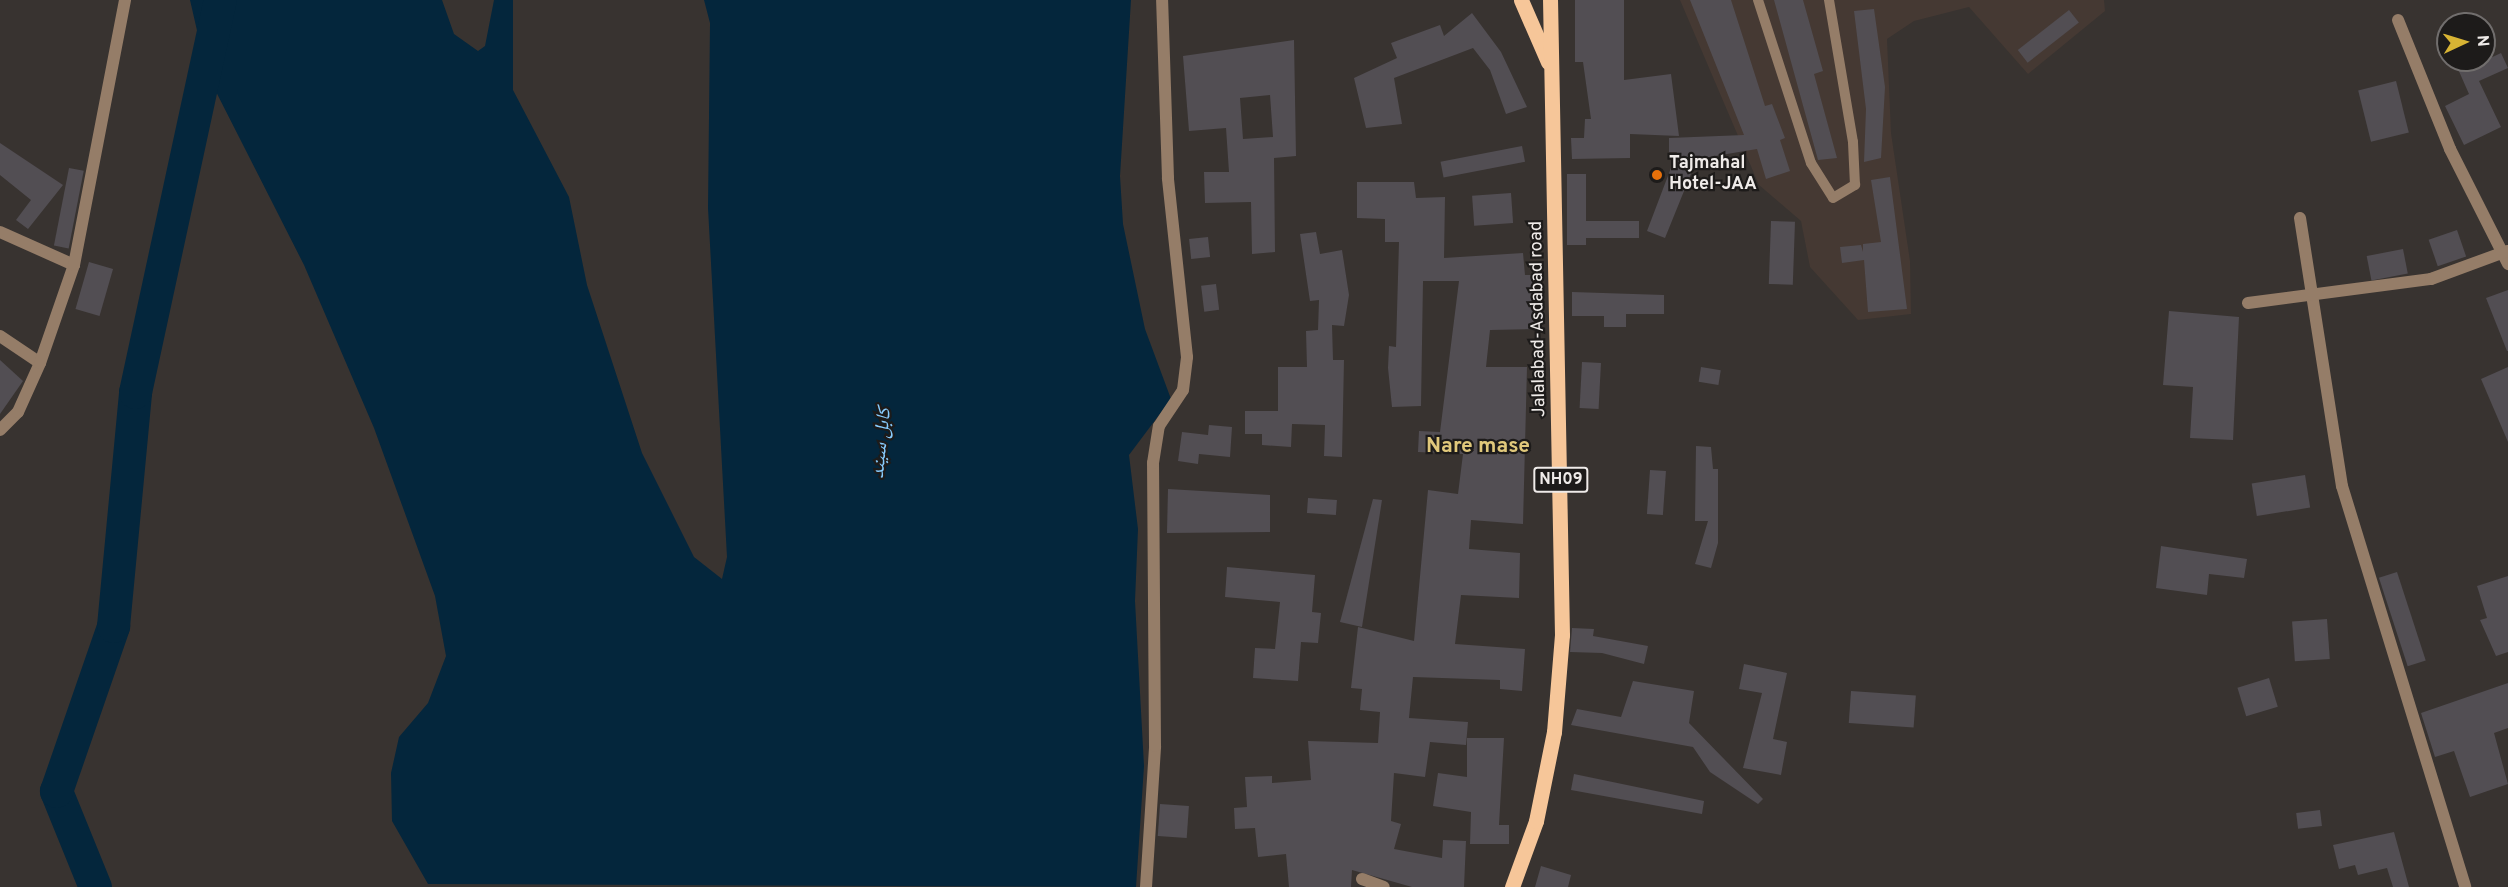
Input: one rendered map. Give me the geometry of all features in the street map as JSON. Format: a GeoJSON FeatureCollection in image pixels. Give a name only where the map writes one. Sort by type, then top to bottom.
{"type":"FeatureCollection","features":[{"type":"Feature","properties":{"kind":"main road","name":"NH09"},"geometry":{"type":"LineString","coordinates":[[1521,0],[1550,67]]}},
{"type":"Feature","properties":{"kind":"main road","name":"NH09"},"geometry":{"type":"LineString","coordinates":[[1550,0],[1550,67]]}},
{"type":"Feature","properties":{"kind":"main road","name":"Jalalabad-Asdabad road"},"geometry":{"type":"LineString","coordinates":[[1512,887],[1536,821],[1554,732],[1562,635],[1550,67]]}},
{"type":"Feature","properties":{"kind":"street"},"geometry":{"type":"LineString","coordinates":[[0,430],[18,412],[40,363],[74,265],[125,0]]}},
{"type":"Feature","properties":{"kind":"street"},"geometry":{"type":"LineString","coordinates":[[1146,887],[1155,746],[1153,463],[1159,426],[1183,390],[1187,357],[1168,178],[1162,0]]}},
{"type":"Feature","properties":{"kind":"street"},"geometry":{"type":"LineString","coordinates":[[2248,303],[2313,298],[2431,279],[2506,256],[2450,149],[2398,20]]}},
{"type":"Feature","properties":{"kind":"street"},"geometry":{"type":"LineString","coordinates":[[2300,218],[2342,486],[2465,887]]}},
{"type":"Feature","properties":{"kind":"street"},"geometry":{"type":"LineString","coordinates":[[0,232],[74,265]]}},
{"type":"Feature","properties":{"kind":"street"},"geometry":{"type":"LineString","coordinates":[[0,336],[40,363]]}},
{"type":"Feature","properties":{"kind":"street"},"geometry":{"type":"LineString","coordinates":[[1362,879],[1384,887]]}},
{"type":"Feature","properties":{"kind":"lane"},"geometry":{"type":"LineString","coordinates":[[1758,0],[1811,163],[1833,198],[1855,185],[1854,142],[1829,0]]}},
{"type":"Feature","properties":{"kind":"shaded area"},"geometry":{"type":"Polygon","coordinates":[[[1680,0],[2104,0],[2105,11],[2028,74],[1969,7],[1914,21],[1887,39],[1891,133],[1910,261],[1911,314],[1858,320],[1810,267],[1801,221],[1759,185],[1680,0]]]}},
{"type":"Feature","properties":{"kind":"water","name":"کابل سيند"},"geometry":{"type":"Polygon","coordinates":[[[190,0],[442,0],[454,34],[478,51],[485,46],[494,0],[513,0],[513,90],[569,197],[587,285],[642,453],[694,557],[722,579],[727,557],[708,208],[710,23],[704,0],[1131,0],[1120,176],[1123,224],[1145,329],[1171,399],[1129,455],[1138,529],[1135,601],[1144,766],[1136,887],[428,884],[392,821],[391,773],[399,737],[428,703],[446,656],[435,596],[374,428],[304,265],[207,74],[190,0]]]}},
{"type":"Feature","properties":{"kind":"building"},"geometry":{"type":"Polygon","coordinates":[[[1575,0],[1624,0],[1624,80],[1671,74],[1679,136],[1630,134],[1630,158],[1572,159],[1571,138],[1584,138],[1585,119],[1591,119],[1583,62],[1575,62],[1575,0]]]}},
{"type":"Feature","properties":{"kind":"building"},"geometry":{"type":"Polygon","coordinates":[[[1690,0],[1731,0],[1765,106],[1772,104],[1785,138],[1780,140],[1790,171],[1766,179],[1757,149],[1697,159],[1665,238],[1647,231],[1677,152],[1669,152],[1669,138],[1744,135],[1690,0]]]}},
{"type":"Feature","properties":{"kind":"building"},"geometry":{"type":"Polygon","coordinates":[[[1774,0],[1803,0],[1823,71],[1814,74],[1837,158],[1818,160],[1774,0]]]}},
{"type":"Feature","properties":{"kind":"building"},"geometry":{"type":"Polygon","coordinates":[[[1874,9],[1885,87],[1881,158],[1864,162],[1866,109],[1854,11],[1874,9]]]}},
{"type":"Feature","properties":{"kind":"building"},"geometry":{"type":"Polygon","coordinates":[[[2069,10],[2079,23],[2028,63],[2018,50],[2069,10]]]}},
{"type":"Feature","properties":{"kind":"building"},"geometry":{"type":"Polygon","coordinates":[[[1472,13],[1501,52],[1527,107],[1506,114],[1490,70],[1473,48],[1394,78],[1402,124],[1366,128],[1354,78],[1397,58],[1391,43],[1440,25],[1444,36],[1472,13]]]}},
{"type":"Feature","properties":{"kind":"building"},"geometry":{"type":"Polygon","coordinates":[[[1294,40],[1296,156],[1274,158],[1275,252],[1252,254],[1251,202],[1205,203],[1204,172],[1229,172],[1226,128],[1189,131],[1183,56],[1294,40]],[[1270,95],[1240,98],[1243,139],[1273,137],[1270,95]]]}},
{"type":"Feature","properties":{"kind":"building"},"geometry":{"type":"Polygon","coordinates":[[[2501,53],[2508,68],[2479,81],[2501,127],[2464,145],[2445,106],[2469,94],[2459,72],[2496,72],[2496,55],[2501,53]]]}},
{"type":"Feature","properties":{"kind":"building"},"geometry":{"type":"Polygon","coordinates":[[[2396,81],[2409,132],[2371,142],[2358,90],[2396,81]]]}},
{"type":"Feature","properties":{"kind":"building"},"geometry":{"type":"Polygon","coordinates":[[[0,143],[63,185],[28,229],[16,220],[31,200],[0,175],[0,143]]]}},
{"type":"Feature","properties":{"kind":"building"},"geometry":{"type":"Polygon","coordinates":[[[1522,146],[1525,162],[1444,178],[1441,162],[1522,146]]]}},
{"type":"Feature","properties":{"kind":"building"},"geometry":{"type":"Polygon","coordinates":[[[69,168],[84,171],[69,248],[54,246],[69,168]]]}},
{"type":"Feature","properties":{"kind":"building"},"geometry":{"type":"Polygon","coordinates":[[[1567,174],[1586,174],[1586,221],[1639,221],[1639,238],[1586,238],[1586,245],[1567,245],[1567,174]]]}},
{"type":"Feature","properties":{"kind":"building"},"geometry":{"type":"Polygon","coordinates":[[[1890,177],[1907,309],[1868,312],[1864,260],[1842,263],[1840,247],[1861,245],[1863,252],[1863,244],[1881,242],[1871,180],[1890,177]]]}},
{"type":"Feature","properties":{"kind":"building"},"geometry":{"type":"Polygon","coordinates":[[[1357,182],[1414,182],[1416,198],[1445,197],[1444,258],[1523,253],[1525,275],[1533,275],[1534,329],[1490,330],[1486,367],[1527,367],[1523,524],[1471,520],[1469,549],[1520,553],[1519,598],[1461,595],[1455,644],[1525,649],[1522,691],[1500,689],[1500,680],[1413,677],[1409,718],[1468,722],[1466,745],[1430,742],[1425,777],[1394,773],[1391,821],[1401,824],[1394,849],[1442,858],[1443,840],[1466,841],[1464,887],[1412,887],[1352,870],[1351,887],[1289,887],[1286,854],[1258,857],[1255,828],[1235,829],[1234,808],[1247,807],[1245,777],[1272,776],[1272,783],[1311,780],[1308,741],[1378,743],[1380,712],[1360,710],[1362,689],[1351,688],[1358,627],[1414,641],[1428,490],[1458,494],[1463,454],[1418,452],[1419,431],[1440,432],[1459,281],[1423,281],[1421,406],[1392,407],[1388,368],[1389,346],[1396,347],[1399,242],[1385,242],[1385,219],[1357,218],[1357,182]]]}},
{"type":"Feature","properties":{"kind":"building"},"geometry":{"type":"Polygon","coordinates":[[[1511,193],[1513,223],[1474,226],[1472,196],[1511,193]]]}},
{"type":"Feature","properties":{"kind":"building"},"geometry":{"type":"Polygon","coordinates":[[[1771,221],[1795,222],[1793,285],[1769,284],[1771,221]]]}},
{"type":"Feature","properties":{"kind":"building"},"geometry":{"type":"Polygon","coordinates":[[[2457,230],[2466,256],[2438,266],[2429,240],[2457,230]]]}},
{"type":"Feature","properties":{"kind":"building"},"geometry":{"type":"Polygon","coordinates":[[[1316,232],[1320,254],[1342,250],[1349,295],[1344,326],[1332,325],[1333,360],[1344,360],[1342,457],[1324,456],[1325,425],[1292,424],[1291,447],[1262,445],[1262,434],[1245,434],[1245,411],[1278,411],[1278,367],[1307,367],[1306,331],[1318,330],[1319,300],[1310,301],[1300,234],[1316,232]]]}},
{"type":"Feature","properties":{"kind":"building"},"geometry":{"type":"Polygon","coordinates":[[[1208,237],[1210,257],[1191,259],[1189,239],[1208,237]]]}},
{"type":"Feature","properties":{"kind":"building"},"geometry":{"type":"Polygon","coordinates":[[[2403,249],[2408,274],[2371,281],[2367,256],[2403,249]]]}},
{"type":"Feature","properties":{"kind":"building"},"geometry":{"type":"Polygon","coordinates":[[[89,262],[113,269],[100,316],[75,309],[89,262]]]}},
{"type":"Feature","properties":{"kind":"building"},"geometry":{"type":"Polygon","coordinates":[[[1216,284],[1219,310],[1204,312],[1201,286],[1216,284]]]}},
{"type":"Feature","properties":{"kind":"building"},"geometry":{"type":"Polygon","coordinates":[[[2508,290],[2508,351],[2507,351],[2486,298],[2508,290]]]}},
{"type":"Feature","properties":{"kind":"building"},"geometry":{"type":"Polygon","coordinates":[[[1572,292],[1664,295],[1664,314],[1626,314],[1626,327],[1604,327],[1604,316],[1572,316],[1572,292]]]}},
{"type":"Feature","properties":{"kind":"building"},"geometry":{"type":"Polygon","coordinates":[[[2169,311],[2239,317],[2233,440],[2190,438],[2193,387],[2163,385],[2169,311]]]}},
{"type":"Feature","properties":{"kind":"building"},"geometry":{"type":"Polygon","coordinates":[[[0,360],[23,381],[0,414],[0,360]]]}},
{"type":"Feature","properties":{"kind":"building"},"geometry":{"type":"Polygon","coordinates":[[[1582,362],[1601,363],[1599,409],[1580,408],[1582,362]]]}},
{"type":"Feature","properties":{"kind":"building"},"geometry":{"type":"Polygon","coordinates":[[[1701,367],[1721,370],[1718,385],[1699,382],[1701,367]]]}},
{"type":"Feature","properties":{"kind":"building"},"geometry":{"type":"Polygon","coordinates":[[[2508,367],[2508,442],[2481,379],[2508,367]]]}},
{"type":"Feature","properties":{"kind":"building"},"geometry":{"type":"Polygon","coordinates":[[[1209,425],[1232,427],[1230,457],[1199,454],[1198,464],[1178,461],[1182,432],[1208,435],[1209,425]]]}},
{"type":"Feature","properties":{"kind":"building"},"geometry":{"type":"Polygon","coordinates":[[[1696,446],[1711,447],[1713,469],[1718,469],[1718,543],[1711,568],[1695,564],[1708,521],[1695,521],[1696,446]]]}},
{"type":"Feature","properties":{"kind":"building"},"geometry":{"type":"Polygon","coordinates":[[[1650,470],[1666,471],[1663,515],[1647,514],[1650,470]]]}},
{"type":"Feature","properties":{"kind":"building"},"geometry":{"type":"Polygon","coordinates":[[[2305,475],[2310,508],[2257,516],[2252,483],[2305,475]]]}},
{"type":"Feature","properties":{"kind":"building"},"geometry":{"type":"Polygon","coordinates":[[[1168,489],[1270,495],[1270,532],[1167,533],[1168,489]]]}},
{"type":"Feature","properties":{"kind":"building"},"geometry":{"type":"Polygon","coordinates":[[[1308,498],[1337,500],[1336,515],[1307,513],[1308,498]]]}},
{"type":"Feature","properties":{"kind":"building"},"geometry":{"type":"Polygon","coordinates":[[[1373,499],[1382,500],[1362,627],[1340,622],[1373,499]]]}},
{"type":"Feature","properties":{"kind":"building"},"geometry":{"type":"Polygon","coordinates":[[[2161,546],[2247,559],[2244,578],[2209,574],[2207,595],[2156,588],[2161,546]]]}},
{"type":"Feature","properties":{"kind":"building"},"geometry":{"type":"Polygon","coordinates":[[[1227,567],[1315,575],[1312,612],[1321,613],[1318,643],[1301,642],[1298,681],[1253,678],[1255,648],[1275,649],[1280,602],[1225,597],[1227,567]]]}},
{"type":"Feature","properties":{"kind":"building"},"geometry":{"type":"Polygon","coordinates":[[[2397,572],[2426,660],[2408,666],[2379,578],[2397,572]]]}},
{"type":"Feature","properties":{"kind":"building"},"geometry":{"type":"Polygon","coordinates":[[[2508,576],[2508,652],[2496,656],[2480,620],[2487,618],[2477,586],[2508,576]]]}},
{"type":"Feature","properties":{"kind":"building"},"geometry":{"type":"Polygon","coordinates":[[[2327,619],[2330,659],[2295,661],[2292,621],[2327,619]]]}},
{"type":"Feature","properties":{"kind":"building"},"geometry":{"type":"Polygon","coordinates":[[[1572,628],[1594,629],[1593,636],[1648,646],[1644,664],[1602,653],[1570,652],[1572,628]]]}},
{"type":"Feature","properties":{"kind":"building"},"geometry":{"type":"Polygon","coordinates":[[[1744,664],[1787,673],[1773,739],[1787,742],[1781,775],[1743,768],[1762,693],[1739,689],[1744,664]]]}},
{"type":"Feature","properties":{"kind":"building"},"geometry":{"type":"Polygon","coordinates":[[[2269,678],[2278,707],[2246,716],[2237,688],[2269,678]]]}},
{"type":"Feature","properties":{"kind":"building"},"geometry":{"type":"Polygon","coordinates":[[[1633,681],[1694,691],[1689,723],[1763,799],[1758,804],[1710,772],[1693,747],[1571,725],[1577,709],[1621,717],[1633,681]]]}},
{"type":"Feature","properties":{"kind":"building"},"geometry":{"type":"Polygon","coordinates":[[[2508,683],[2508,728],[2494,733],[2508,784],[2470,797],[2454,751],[2435,757],[2421,713],[2508,683]]]}},
{"type":"Feature","properties":{"kind":"building"},"geometry":{"type":"Polygon","coordinates":[[[1851,691],[1916,696],[1914,727],[1849,723],[1851,691]]]}},
{"type":"Feature","properties":{"kind":"building"},"geometry":{"type":"Polygon","coordinates":[[[1467,738],[1504,738],[1499,825],[1509,825],[1509,844],[1470,844],[1471,812],[1433,806],[1438,773],[1467,777],[1467,738]]]}},
{"type":"Feature","properties":{"kind":"building"},"geometry":{"type":"Polygon","coordinates":[[[1574,774],[1704,801],[1702,814],[1571,790],[1574,774]]]}},
{"type":"Feature","properties":{"kind":"building"},"geometry":{"type":"Polygon","coordinates":[[[1160,804],[1189,806],[1187,838],[1158,836],[1160,804]]]}},
{"type":"Feature","properties":{"kind":"building"},"geometry":{"type":"Polygon","coordinates":[[[2320,810],[2322,826],[2298,829],[2296,813],[2320,810]]]}},
{"type":"Feature","properties":{"kind":"building"},"geometry":{"type":"Polygon","coordinates":[[[2394,832],[2409,887],[2393,887],[2387,868],[2358,875],[2355,865],[2339,869],[2333,845],[2394,832]]]}},
{"type":"Feature","properties":{"kind":"building"},"geometry":{"type":"Polygon","coordinates":[[[1541,866],[1571,875],[1568,887],[1535,887],[1541,866]]]}},
{"type":"Feature","properties":{"kind":"waterway"},"geometry":{"type":"LineString","coordinates":[[95,887],[56,791],[113,626],[135,392],[220,0]]}},
{"type":"Feature","properties":{"kind":"place","name":"Tajmahal Hotel-JAA"},"geometry":{"type":"Point","coordinates":[1657,175]}},
{"type":"Feature","properties":{"kind":"district","name":"Nare mase"},"geometry":{"type":"Point","coordinates":[1478,447]}}]}
